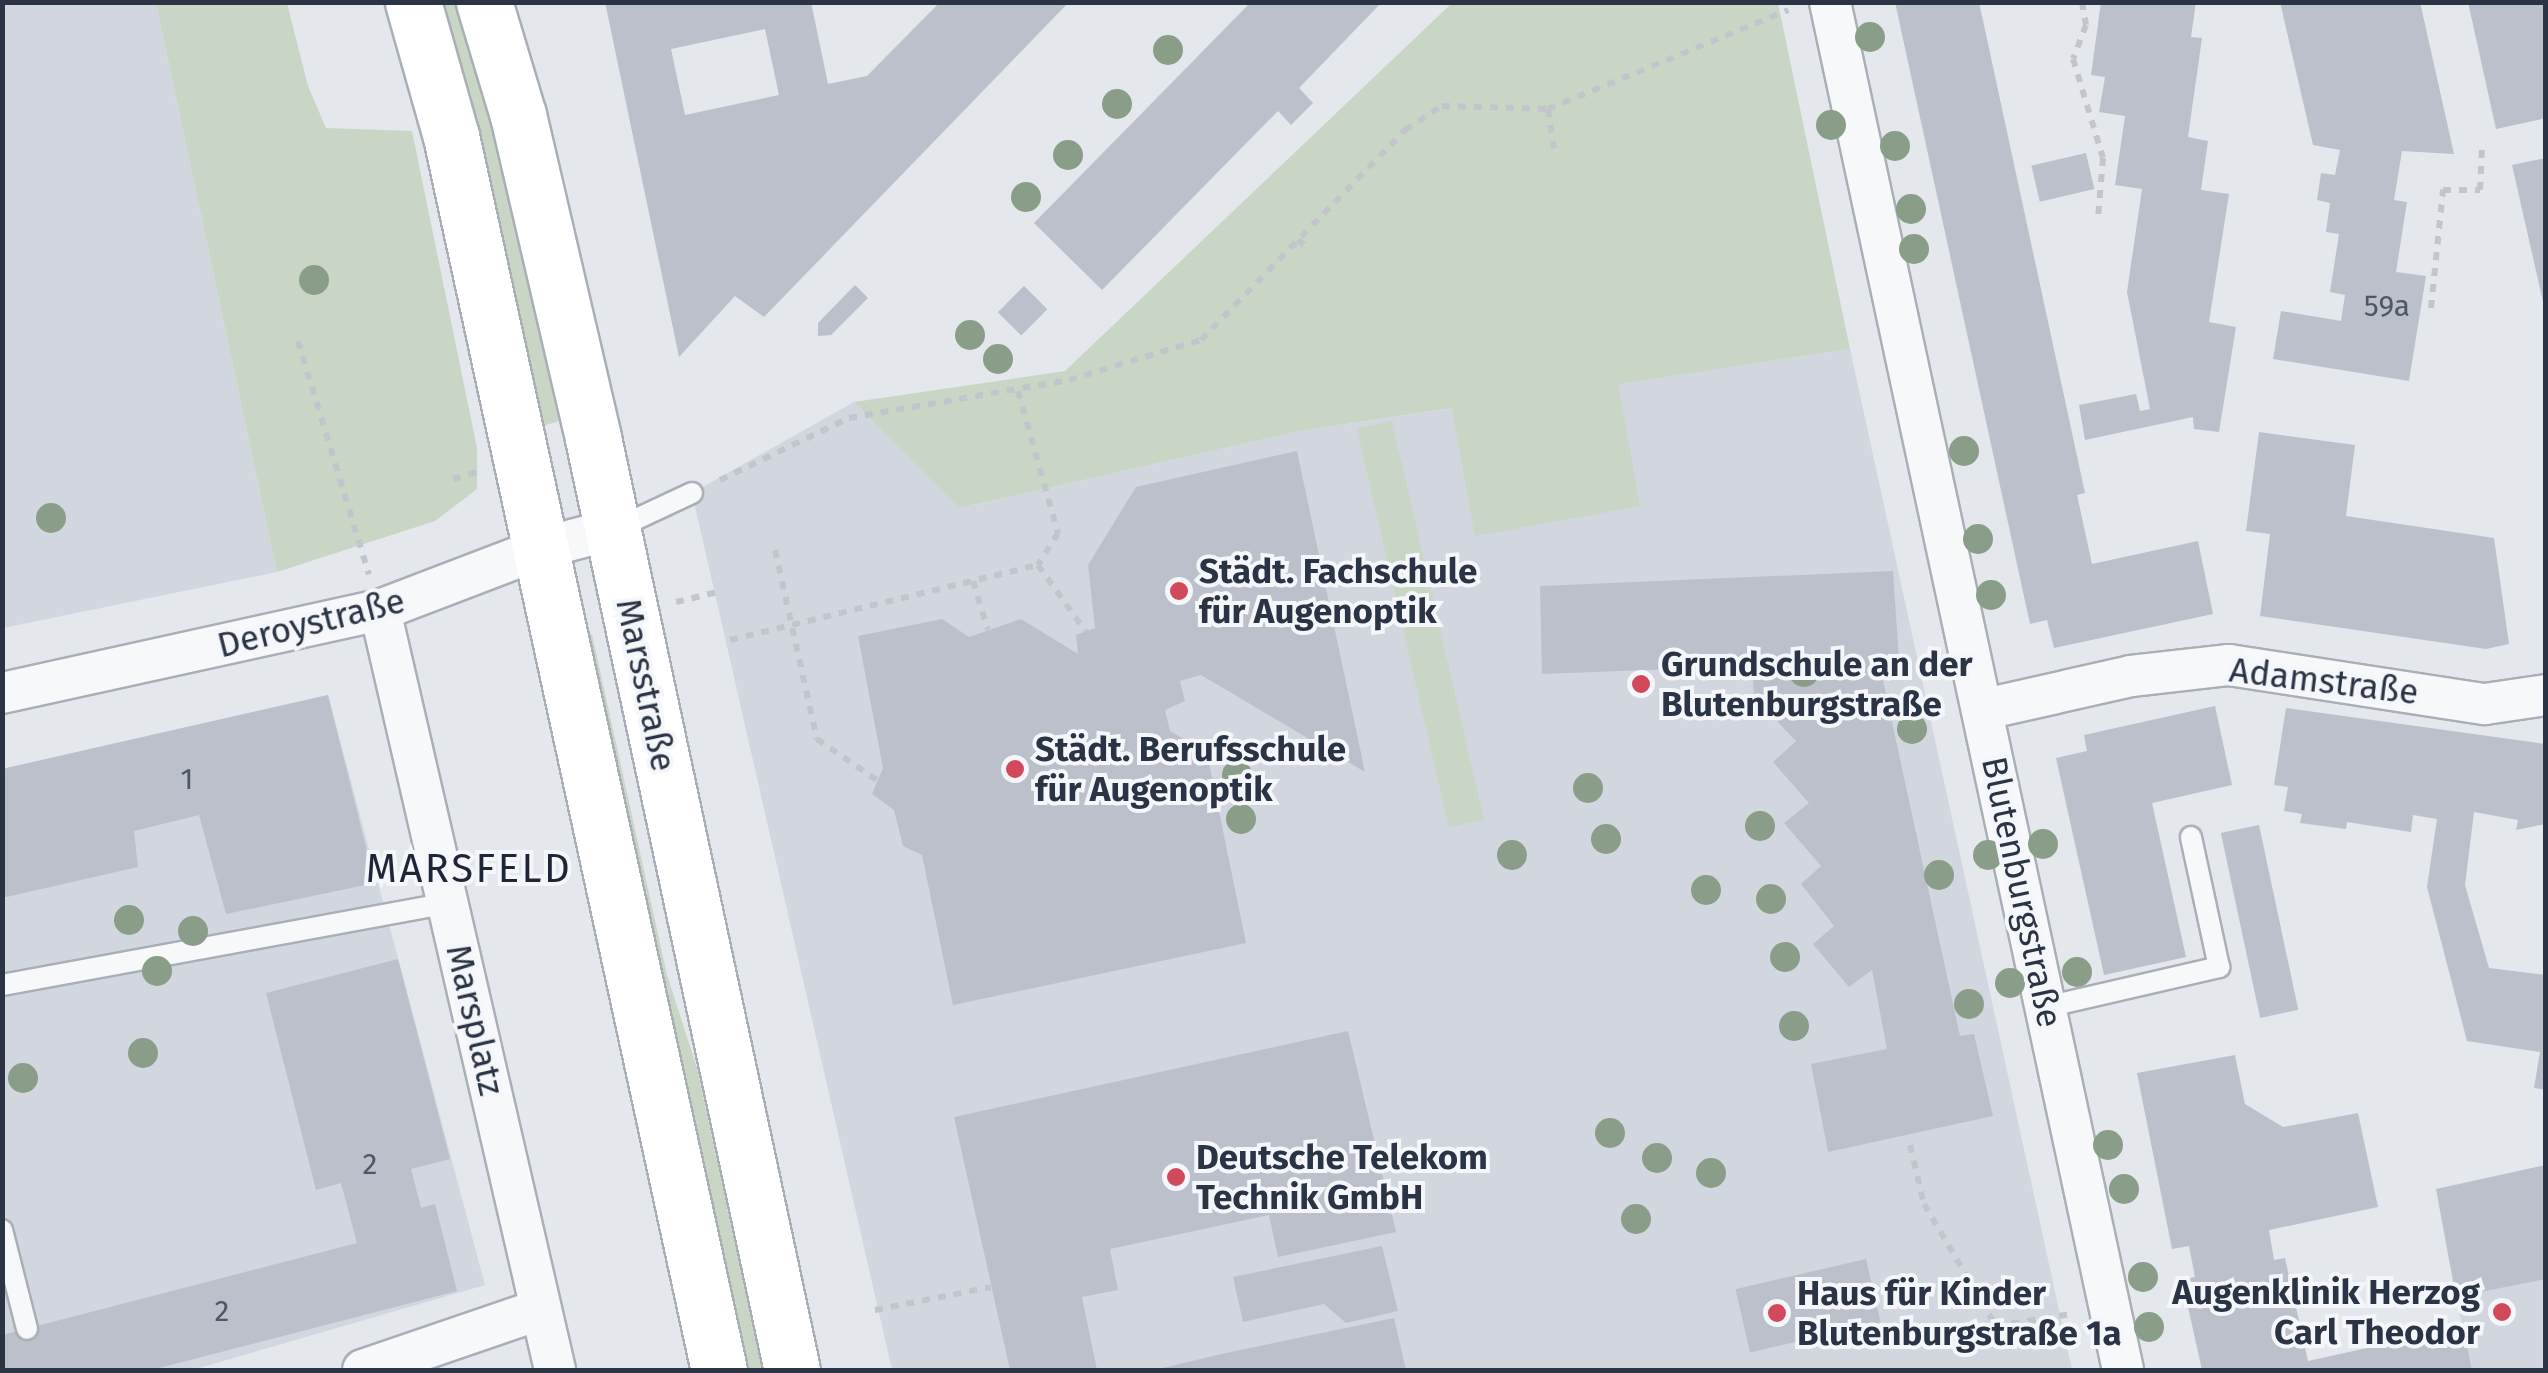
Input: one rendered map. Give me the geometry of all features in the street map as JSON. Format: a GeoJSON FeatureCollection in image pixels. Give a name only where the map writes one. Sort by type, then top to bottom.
{"type":"FeatureCollection","features":[{"type":"Feature","properties":{"kind":"main road","name":"Marsstraße"},"geometry":{"type":"LineString","coordinates":[[413,2],[451,136],[719,1370]]}},
{"type":"Feature","properties":{"kind":"main road","name":"Marsstraße"},"geometry":{"type":"LineString","coordinates":[[484,2],[518,115],[613,530],[792,1370]]}},
{"type":"Feature","properties":{"kind":"street","name":"Blutenburgstraße"},"geometry":{"type":"LineString","coordinates":[[1830,2],[1985,709],[2123,1370]]}},
{"type":"Feature","properties":{"kind":"street","name":"Deroystraße"},"geometry":{"type":"LineString","coordinates":[[2,693],[380,610],[542,548],[613,530]]}},
{"type":"Feature","properties":{"kind":"street","name":"Marsplatz"},"geometry":{"type":"LineString","coordinates":[[380,610],[555,1370]]}},
{"type":"Feature","properties":{"kind":"street","name":"Adamstraße"},"geometry":{"type":"LineString","coordinates":[[1985,709],[2132,676],[2228,665],[2484,704],[2546,694]]}},
{"type":"Feature","properties":{"kind":"street"},"geometry":{"type":"LineString","coordinates":[[363,1370],[541,1309]]}},
{"type":"Feature","properties":{"kind":"lane"},"geometry":{"type":"LineString","coordinates":[[613,530],[692,493]]}},
{"type":"Feature","properties":{"kind":"lane"},"geometry":{"type":"LineString","coordinates":[[2046,1008],[2219,967],[2191,836]]}},
{"type":"Feature","properties":{"kind":"lane"},"geometry":{"type":"LineString","coordinates":[[2,985],[448,903]]}},
{"type":"Feature","properties":{"kind":"lane"},"geometry":{"type":"LineString","coordinates":[[2,1230],[27,1329]]}},
{"type":"Feature","properties":{"kind":"path"},"geometry":{"type":"LineString","coordinates":[[2082,2],[2086,25],[2073,59],[2103,158],[2098,218]]}},
{"type":"Feature","properties":{"kind":"path"},"geometry":{"type":"LineString","coordinates":[[692,493],[849,418],[1018,390],[1202,340],[1405,130],[1442,106],[1548,108],[1788,10]]}},
{"type":"Feature","properties":{"kind":"path"},"geometry":{"type":"LineString","coordinates":[[1548,108],[1555,155]]}},
{"type":"Feature","properties":{"kind":"path"},"geometry":{"type":"LineString","coordinates":[[2431,308],[2443,190],[2480,190],[2482,148]]}},
{"type":"Feature","properties":{"kind":"path"},"geometry":{"type":"LineString","coordinates":[[1298,239],[1308,249]]}},
{"type":"Feature","properties":{"kind":"path"},"geometry":{"type":"LineString","coordinates":[[298,341],[380,610]]}},
{"type":"Feature","properties":{"kind":"path"},"geometry":{"type":"LineString","coordinates":[[730,640],[1038,565],[1058,533],[1018,390]]}},
{"type":"Feature","properties":{"kind":"path"},"geometry":{"type":"LineString","coordinates":[[775,550],[816,739],[878,781]]}},
{"type":"Feature","properties":{"kind":"path"},"geometry":{"type":"LineString","coordinates":[[1038,565],[1086,632]]}},
{"type":"Feature","properties":{"kind":"path"},"geometry":{"type":"LineString","coordinates":[[973,581],[988,630]]}},
{"type":"Feature","properties":{"kind":"path"},"geometry":{"type":"LineString","coordinates":[[672,603],[718,592]]}},
{"type":"Feature","properties":{"kind":"path"},"geometry":{"type":"LineString","coordinates":[[1910,1145],[1924,1204],[1996,1326],[2110,1307]]}},
{"type":"Feature","properties":{"kind":"path"},"geometry":{"type":"LineString","coordinates":[[875,1310],[991,1286]]}},
{"type":"Feature","properties":{"kind":"shaded area"},"geometry":{"type":"Polygon","coordinates":[[[3,3],[156,3],[277,572],[3,628],[3,3]]]}},
{"type":"Feature","properties":{"kind":"shaded area"},"geometry":{"type":"Polygon","coordinates":[[[1850,349],[2072,1370],[892,1370],[692,493],[854,402],[960,508],[1300,431],[1850,349]]]}},
{"type":"Feature","properties":{"kind":"shaded area"},"geometry":{"type":"Polygon","coordinates":[[[328,695],[485,1285],[192,1370],[3,1370],[2,769],[328,695]]]}},
{"type":"Feature","properties":{"kind":"shaded area","name":"Augenklinik Herzog Carl Theodor"},"geometry":{"type":"Polygon","coordinates":[[[2545,1279],[2545,1370],[2472,1370],[2456,1297],[2545,1279]]]}},
{"type":"Feature","properties":{"kind":"green space"},"geometry":{"type":"Polygon","coordinates":[[[156,3],[287,3],[308,86],[326,128],[412,131],[477,448],[477,489],[435,521],[277,572],[156,3]]]}},
{"type":"Feature","properties":{"kind":"green space"},"geometry":{"type":"Polygon","coordinates":[[[435,3],[460,3],[493,106],[559,421],[536,428],[435,3]]]}},
{"type":"Feature","properties":{"kind":"green space"},"geometry":{"type":"Polygon","coordinates":[[[1452,3],[1778,3],[1850,349],[1618,384],[1640,506],[1475,536],[1452,408],[1300,431],[959,508],[854,402],[1065,371],[1452,3]]]}},
{"type":"Feature","properties":{"kind":"green space"},"geometry":{"type":"Polygon","coordinates":[[[1392,421],[1484,820],[1449,828],[1357,429],[1392,421]]]}},
{"type":"Feature","properties":{"kind":"green space"},"geometry":{"type":"Polygon","coordinates":[[[592,634],[667,975],[697,1068],[762,1370],[738,1370],[581,638],[592,634]]]}},
{"type":"Feature","properties":{"kind":"building"},"geometry":{"type":"Polygon","coordinates":[[[605,2],[811,2],[828,84],[867,76],[940,2],[1069,2],[764,317],[735,296],[679,357],[605,2]],[[765,29],[671,49],[685,115],[779,95],[765,29]]]}},
{"type":"Feature","properties":{"kind":"building"},"geometry":{"type":"Polygon","coordinates":[[[1251,2],[1382,2],[1299,88],[1313,103],[1291,125],[1278,111],[1102,290],[1034,223],[1251,2]]]}},
{"type":"Feature","properties":{"kind":"building"},"geometry":{"type":"Polygon","coordinates":[[[1895,2],[1979,2],[2085,493],[2077,495],[2092,564],[2198,541],[2213,614],[2054,648],[2047,620],[2030,624],[1895,2]]]}},
{"type":"Feature","properties":{"kind":"building"},"geometry":{"type":"Polygon","coordinates":[[[2101,2],[2196,2],[2191,37],[2202,38],[2188,137],[2208,141],[2201,190],[2229,194],[2209,322],[2236,327],[2219,432],[2194,429],[2193,417],[2085,440],[2079,405],[2136,394],[2140,411],[2150,409],[2127,292],[2142,189],[2115,185],[2125,116],[2099,112],[2105,77],[2091,75],[2101,2]]]}},
{"type":"Feature","properties":{"kind":"building"},"geometry":{"type":"Polygon","coordinates":[[[2280,2],[2420,2],[2454,154],[2402,151],[2394,200],[2407,202],[2396,272],[2426,276],[2409,381],[2273,359],[2281,311],[2341,321],[2345,295],[2330,292],[2339,234],[2326,232],[2330,203],[2317,200],[2321,173],[2335,175],[2340,150],[2313,145],[2280,2]]]}},
{"type":"Feature","properties":{"kind":"building"},"geometry":{"type":"Polygon","coordinates":[[[2468,2],[2546,2],[2546,118],[2496,129],[2468,2]]]}},
{"type":"Feature","properties":{"kind":"building"},"geometry":{"type":"Polygon","coordinates":[[[2086,153],[2094,189],[2040,202],[2031,166],[2086,153]]]}},
{"type":"Feature","properties":{"kind":"building"},"geometry":{"type":"Polygon","coordinates":[[[2546,158],[2546,306],[2544,306],[2512,165],[2546,158]]]}},
{"type":"Feature","properties":{"kind":"building"},"geometry":{"type":"Polygon","coordinates":[[[855,285],[868,298],[831,335],[818,336],[818,323],[855,285]]]}},
{"type":"Feature","properties":{"kind":"building"},"geometry":{"type":"Polygon","coordinates":[[[1024,286],[1047,309],[1021,335],[998,312],[1024,286]]]}},
{"type":"Feature","properties":{"kind":"building"},"geometry":{"type":"Polygon","coordinates":[[[2259,432],[2355,445],[2346,516],[2494,538],[2509,644],[2486,649],[2260,616],[2270,534],[2246,531],[2259,432]]]}},
{"type":"Feature","properties":{"kind":"building"},"geometry":{"type":"Polygon","coordinates":[[[1297,451],[1365,772],[1201,675],[1180,681],[1185,701],[1165,710],[1170,731],[1207,753],[1246,943],[953,1005],[922,855],[903,846],[894,810],[872,794],[883,768],[858,636],[942,619],[969,637],[1021,619],[1078,654],[1076,635],[1095,628],[1088,565],[1136,487],[1297,451]]]}},
{"type":"Feature","properties":{"kind":"building"},"geometry":{"type":"Polygon","coordinates":[[[1893,571],[1899,661],[1879,662],[1960,1036],[1974,1034],[1993,1116],[1828,1152],[1811,1064],[1887,1049],[1872,970],[1849,987],[1813,944],[1834,926],[1801,884],[1821,866],[1784,823],[1809,803],[1773,762],[1796,741],[1754,697],[1752,666],[1542,674],[1540,586],[1893,571]]]}},
{"type":"Feature","properties":{"kind":"building"},"geometry":{"type":"Polygon","coordinates":[[[328,695],[375,883],[226,914],[199,815],[134,831],[138,867],[2,898],[2,769],[328,695]]]}},
{"type":"Feature","properties":{"kind":"building"},"geometry":{"type":"Polygon","coordinates":[[[2215,706],[2232,785],[2152,803],[2186,957],[2104,975],[2056,758],[2087,751],[2084,735],[2215,706]]]}},
{"type":"Feature","properties":{"kind":"building"},"geometry":{"type":"Polygon","coordinates":[[[2286,708],[2546,744],[2546,824],[2516,830],[2518,820],[2474,812],[2465,885],[2489,968],[2546,975],[2546,1090],[2534,1088],[2540,1052],[2467,1041],[2427,887],[2437,819],[2413,815],[2411,832],[2347,822],[2346,829],[2300,823],[2302,814],[2284,811],[2288,787],[2274,785],[2286,708]]]}},
{"type":"Feature","properties":{"kind":"building"},"geometry":{"type":"Polygon","coordinates":[[[2259,825],[2298,1010],[2260,1018],[2221,833],[2259,825]]]}},
{"type":"Feature","properties":{"kind":"building"},"geometry":{"type":"Polygon","coordinates":[[[398,959],[450,1159],[411,1169],[421,1208],[435,1204],[457,1291],[151,1370],[2,1370],[2,1335],[357,1243],[341,1183],[316,1190],[266,993],[398,959]]]}},
{"type":"Feature","properties":{"kind":"building","name":"Deutsche Telekom Technik GmbH"},"geometry":{"type":"Polygon","coordinates":[[[1348,1031],[1396,1232],[1278,1257],[1269,1215],[1110,1249],[1118,1290],[1082,1297],[1097,1370],[1010,1370],[954,1117],[1348,1031]]]}},
{"type":"Feature","properties":{"kind":"building"},"geometry":{"type":"Polygon","coordinates":[[[2235,1055],[2245,1104],[2283,1127],[2358,1113],[2378,1207],[2269,1230],[2274,1260],[2285,1258],[2308,1361],[2463,1327],[2472,1370],[2202,1370],[2182,1280],[2195,1277],[2189,1246],[2172,1249],[2137,1073],[2235,1055]]]}},
{"type":"Feature","properties":{"kind":"building"},"geometry":{"type":"Polygon","coordinates":[[[2546,1165],[2546,1279],[2456,1297],[2436,1189],[2546,1165]]]}},
{"type":"Feature","properties":{"kind":"building"},"geometry":{"type":"Polygon","coordinates":[[[1382,1246],[1398,1311],[1346,1323],[1324,1304],[1243,1322],[1233,1277],[1382,1246]]]}},
{"type":"Feature","properties":{"kind":"building"},"geometry":{"type":"Polygon","coordinates":[[[1866,1259],[1881,1322],[1750,1352],[1735,1289],[1866,1259]]]}},
{"type":"Feature","properties":{"kind":"building","name":"Deutsche Telekom Technik GmbH"},"geometry":{"type":"Polygon","coordinates":[[[1394,1318],[1406,1370],[1154,1370],[1226,1353],[1394,1318]]]}},
{"type":"Feature","properties":{"kind":"place","name":"Städt. Fachschule für Augenoptik"},"geometry":{"type":"Point","coordinates":[1179,591]}},
{"type":"Feature","properties":{"kind":"place","name":"Grundschule an der Blutenburgstraße"},"geometry":{"type":"Point","coordinates":[1641,684]}},
{"type":"Feature","properties":{"kind":"place","name":"Städt. Berufsschule für Augenoptik"},"geometry":{"type":"Point","coordinates":[1015,769]}},
{"type":"Feature","properties":{"kind":"place","name":"Deutsche Telekom Technik GmbH"},"geometry":{"type":"Point","coordinates":[1176,1177]}},
{"type":"Feature","properties":{"kind":"place","name":"Augenklinik Herzog Carl Theodor"},"geometry":{"type":"Point","coordinates":[2502,1312]}},
{"type":"Feature","properties":{"kind":"place","name":"Haus für Kinder Blutenburgstraße 1a"},"geometry":{"type":"Point","coordinates":[1777,1313]}},
{"type":"Feature","properties":{"kind":"district","name":"MARSFELD"},"geometry":{"type":"Point","coordinates":[469,869]}}]}
